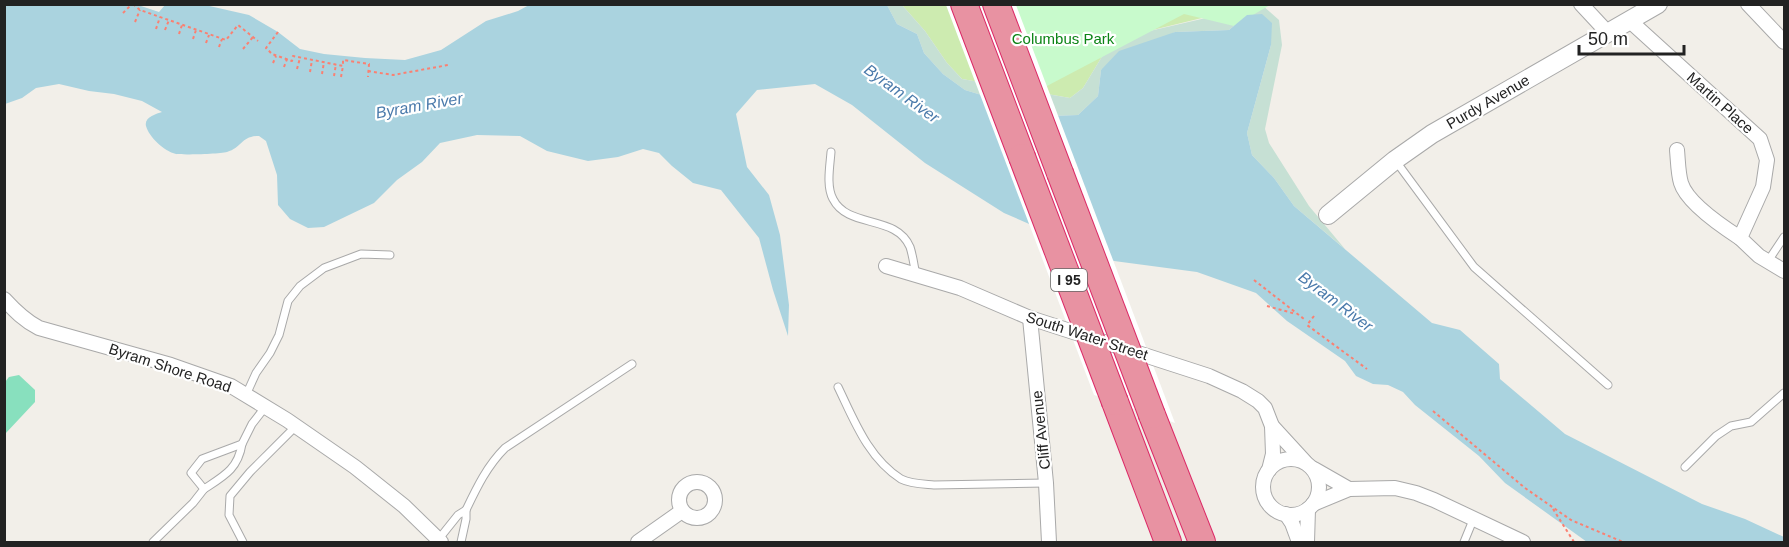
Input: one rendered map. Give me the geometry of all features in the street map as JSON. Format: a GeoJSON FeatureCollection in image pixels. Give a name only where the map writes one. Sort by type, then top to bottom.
{"type":"FeatureCollection","features":[{"type":"Feature","properties":{"kind":"highway","name":"I 95"},"geometry":{"type":"LineString","coordinates":[[964,4],[1168,543]]}},
{"type":"Feature","properties":{"kind":"highway","name":"I 95"},"geometry":{"type":"LineString","coordinates":[[996,4],[1202,543]]}},
{"type":"Feature","properties":{"kind":"street"},"geometry":{"type":"LineString","coordinates":[[1581,4],[1608,33]]}},
{"type":"Feature","properties":{"kind":"street","name":"Purdy Avenue"},"geometry":{"type":"LineString","coordinates":[[1328,215],[1395,160],[1432,134],[1658,4]]}},
{"type":"Feature","properties":{"kind":"street"},"geometry":{"type":"LineString","coordinates":[[1748,4],[1785,42]]}},
{"type":"Feature","properties":{"kind":"street","name":"Martin Place"},"geometry":{"type":"LineString","coordinates":[[1630,21],[1760,139],[1767,160],[1763,187],[1740,238]]}},
{"type":"Feature","properties":{"kind":"street"},"geometry":{"type":"LineString","coordinates":[[1677,150],[1681,184],[1691,199],[1723,228],[1785,271]]}},
{"type":"Feature","properties":{"kind":"street","name":"South Water Street"},"geometry":{"type":"LineString","coordinates":[[886,266],[979,295],[1030,318],[1227,383],[1258,400],[1265,408],[1272,426],[1273,454],[1269,470]]}},
{"type":"Feature","properties":{"kind":"street","name":"Byram Shore Road"},"geometry":{"type":"LineString","coordinates":[[4,299],[17,314],[39,328],[171,365],[231,386],[266,406],[355,467],[404,506],[440,542]]}},
{"type":"Feature","properties":{"kind":"street","name":"Cliff Avenue"},"geometry":{"type":"LineString","coordinates":[[1030,318],[1046,483],[1049,543]]}},
{"type":"Feature","properties":{"kind":"street","name":"South Water Street"},"geometry":{"type":"LineString","coordinates":[[1272,426],[1310,466],[1348,489]]}},
{"type":"Feature","properties":{"kind":"street"},"geometry":{"type":"LineString","coordinates":[[1307,543],[1311,506],[1320,487],[1310,466],[1296,459],[1286,459],[1269,470],[1263,485],[1267,500],[1279,512],[1302,513],[1311,506],[1348,489],[1395,488],[1416,493],[1523,543]]}},
{"type":"Feature","properties":{"kind":"street"},"geometry":{"type":"LineString","coordinates":[[638,543],[682,511]]}},
{"type":"Feature","properties":{"kind":"street"},"geometry":{"type":"LineString","coordinates":[[1286,514],[1299,543]]}},
{"type":"Feature","properties":{"kind":"lane"},"geometry":{"type":"LineString","coordinates":[[831,152],[830,186],[832,197],[838,206],[858,218],[898,232],[910,247],[916,275]]}},
{"type":"Feature","properties":{"kind":"lane"},"geometry":{"type":"LineString","coordinates":[[1395,160],[1474,267],[1608,385]]}},
{"type":"Feature","properties":{"kind":"lane"},"geometry":{"type":"LineString","coordinates":[[1768,261],[1785,237]]}},
{"type":"Feature","properties":{"kind":"lane"},"geometry":{"type":"LineString","coordinates":[[246,395],[256,373],[279,335],[288,301],[300,286],[324,268],[361,254],[390,255]]}},
{"type":"Feature","properties":{"kind":"lane"},"geometry":{"type":"LineString","coordinates":[[461,543],[466,510],[479,481],[490,464],[505,448],[632,364]]}},
{"type":"Feature","properties":{"kind":"lane"},"geometry":{"type":"LineString","coordinates":[[838,387],[871,451],[902,479],[934,485],[1046,483]]}},
{"type":"Feature","properties":{"kind":"lane"},"geometry":{"type":"LineString","coordinates":[[1685,467],[1716,436],[1731,426],[1751,422],[1785,393]]}},
{"type":"Feature","properties":{"kind":"lane"},"geometry":{"type":"LineString","coordinates":[[153,543],[204,489],[223,477],[240,458],[242,444],[252,424],[266,406]]}},
{"type":"Feature","properties":{"kind":"lane"},"geometry":{"type":"LineString","coordinates":[[243,543],[229,515],[230,496],[250,472],[296,426]]}},
{"type":"Feature","properties":{"kind":"lane"},"geometry":{"type":"LineString","coordinates":[[204,489],[191,473],[202,459],[242,444]]}},
{"type":"Feature","properties":{"kind":"lane"},"geometry":{"type":"LineString","coordinates":[[440,542],[458,515],[466,510]]}},
{"type":"Feature","properties":{"kind":"lane"},"geometry":{"type":"LineString","coordinates":[[1464,543],[1473,520]]}},
{"type":"Feature","properties":{"kind":"path"},"geometry":{"type":"LineString","coordinates":[[123,14],[132,4],[140,10],[226,40],[238,25],[258,41]]}},
{"type":"Feature","properties":{"kind":"path"},"geometry":{"type":"LineString","coordinates":[[135,22],[140,10]]}},
{"type":"Feature","properties":{"kind":"path"},"geometry":{"type":"LineString","coordinates":[[156,29],[160,17]]}},
{"type":"Feature","properties":{"kind":"path"},"geometry":{"type":"LineString","coordinates":[[165,30],[169,20]]}},
{"type":"Feature","properties":{"kind":"path"},"geometry":{"type":"LineString","coordinates":[[179,33],[182,24]]}},
{"type":"Feature","properties":{"kind":"path"},"geometry":{"type":"LineString","coordinates":[[193,39],[196,29]]}},
{"type":"Feature","properties":{"kind":"path"},"geometry":{"type":"LineString","coordinates":[[278,32],[266,48],[276,56],[292,61],[293,57],[343,66]]}},
{"type":"Feature","properties":{"kind":"path"},"geometry":{"type":"LineString","coordinates":[[206,43],[210,34]]}},
{"type":"Feature","properties":{"kind":"path"},"geometry":{"type":"LineString","coordinates":[[243,49],[253,37]]}},
{"type":"Feature","properties":{"kind":"path"},"geometry":{"type":"LineString","coordinates":[[219,47],[222,39]]}},
{"type":"Feature","properties":{"kind":"path"},"geometry":{"type":"LineString","coordinates":[[273,63],[276,56]]}},
{"type":"Feature","properties":{"kind":"path"},"geometry":{"type":"LineString","coordinates":[[297,69],[300,58]]}},
{"type":"Feature","properties":{"kind":"path"},"geometry":{"type":"LineString","coordinates":[[284,67],[287,59]]}},
{"type":"Feature","properties":{"kind":"path"},"geometry":{"type":"LineString","coordinates":[[310,72],[312,60]]}},
{"type":"Feature","properties":{"kind":"path"},"geometry":{"type":"LineString","coordinates":[[341,77],[343,60],[369,64],[368,77]]}},
{"type":"Feature","properties":{"kind":"path"},"geometry":{"type":"LineString","coordinates":[[322,74],[324,62]]}},
{"type":"Feature","properties":{"kind":"path"},"geometry":{"type":"LineString","coordinates":[[334,76],[336,64]]}},
{"type":"Feature","properties":{"kind":"path"},"geometry":{"type":"LineString","coordinates":[[368,71],[393,75],[448,65]]}},
{"type":"Feature","properties":{"kind":"path"},"geometry":{"type":"LineString","coordinates":[[1254,280],[1304,319]]}},
{"type":"Feature","properties":{"kind":"path"},"geometry":{"type":"LineString","coordinates":[[1267,306],[1300,315]]}},
{"type":"Feature","properties":{"kind":"path"},"geometry":{"type":"LineString","coordinates":[[1314,316],[1307,325],[1367,369]]}},
{"type":"Feature","properties":{"kind":"path"},"geometry":{"type":"LineString","coordinates":[[1433,411],[1524,488],[1571,520],[1623,543]]}},
{"type":"Feature","properties":{"kind":"path"},"geometry":{"type":"LineString","coordinates":[[1552,507],[1574,543]]}},
{"type":"Feature","properties":{"kind":"green space"},"geometry":{"type":"Polygon","coordinates":[[[887,5],[902,5],[962,79],[1070,98],[1083,88],[1109,45],[1128,36],[1262,5],[1279,20],[1282,45],[1265,129],[1269,143],[1309,206],[1345,249],[1294,206],[1274,178],[1252,155],[1247,133],[1271,45],[1247,15],[1229,30],[1175,32],[1101,70],[1098,96],[1078,115],[1051,116],[965,90],[943,74],[924,53],[917,34],[897,24],[887,5]]]}},
{"type":"Feature","properties":{"kind":"green space"},"geometry":{"type":"Polygon","coordinates":[[[902,5],[964,5],[1090,23],[1243,8],[1128,36],[1109,45],[1083,88],[1070,98],[962,79],[902,5]]]}},
{"type":"Feature","properties":{"kind":"green space","name":"Columbus Park"},"geometry":{"type":"Polygon","coordinates":[[[1014,5],[1270,5],[1234,26],[1184,14],[1045,87],[1014,5]]]}},
{"type":"Feature","properties":{"kind":"green space"},"geometry":{"type":"Polygon","coordinates":[[[19,375],[35,390],[35,402],[5,434],[5,382],[9,377],[19,375]]]}},
{"type":"Feature","properties":{"kind":"water","name":"Byram River"},"geometry":{"type":"Polygon","coordinates":[[[4,5],[138,5],[159,12],[165,5],[205,5],[249,15],[278,32],[300,49],[324,54],[405,60],[441,50],[486,21],[529,5],[887,5],[897,24],[917,34],[924,53],[943,74],[965,90],[1051,116],[1078,115],[1098,96],[1101,70],[1119,51],[1175,32],[1229,30],[1247,15],[1262,14],[1272,23],[1271,45],[1247,133],[1252,155],[1274,178],[1294,206],[1432,323],[1460,330],[1499,364],[1500,379],[1565,434],[1702,504],[1745,519],[1784,537],[1784,542],[1587,542],[1505,483],[1479,456],[1415,405],[1403,392],[1388,385],[1373,384],[1356,376],[1345,361],[1287,321],[1256,293],[1197,272],[1114,261],[1004,213],[925,163],[852,105],[815,84],[757,90],[736,114],[747,167],[769,195],[780,235],[789,305],[788,336],[759,238],[721,190],[693,183],[659,153],[643,149],[618,157],[588,161],[547,151],[520,136],[477,135],[440,143],[422,162],[397,180],[374,203],[324,227],[308,228],[290,219],[278,205],[277,175],[266,141],[259,136],[245,140],[227,152],[176,154],[162,147],[150,135],[146,126],[147,120],[162,112],[142,101],[59,84],[36,88],[22,98],[5,104],[4,5]]]}},
{"type":"Feature","properties":{"kind":"pier"},"geometry":{"type":"Polygon","coordinates":[[[946,5],[1016,5],[1175,423],[1094,395],[946,5]]]}}]}
